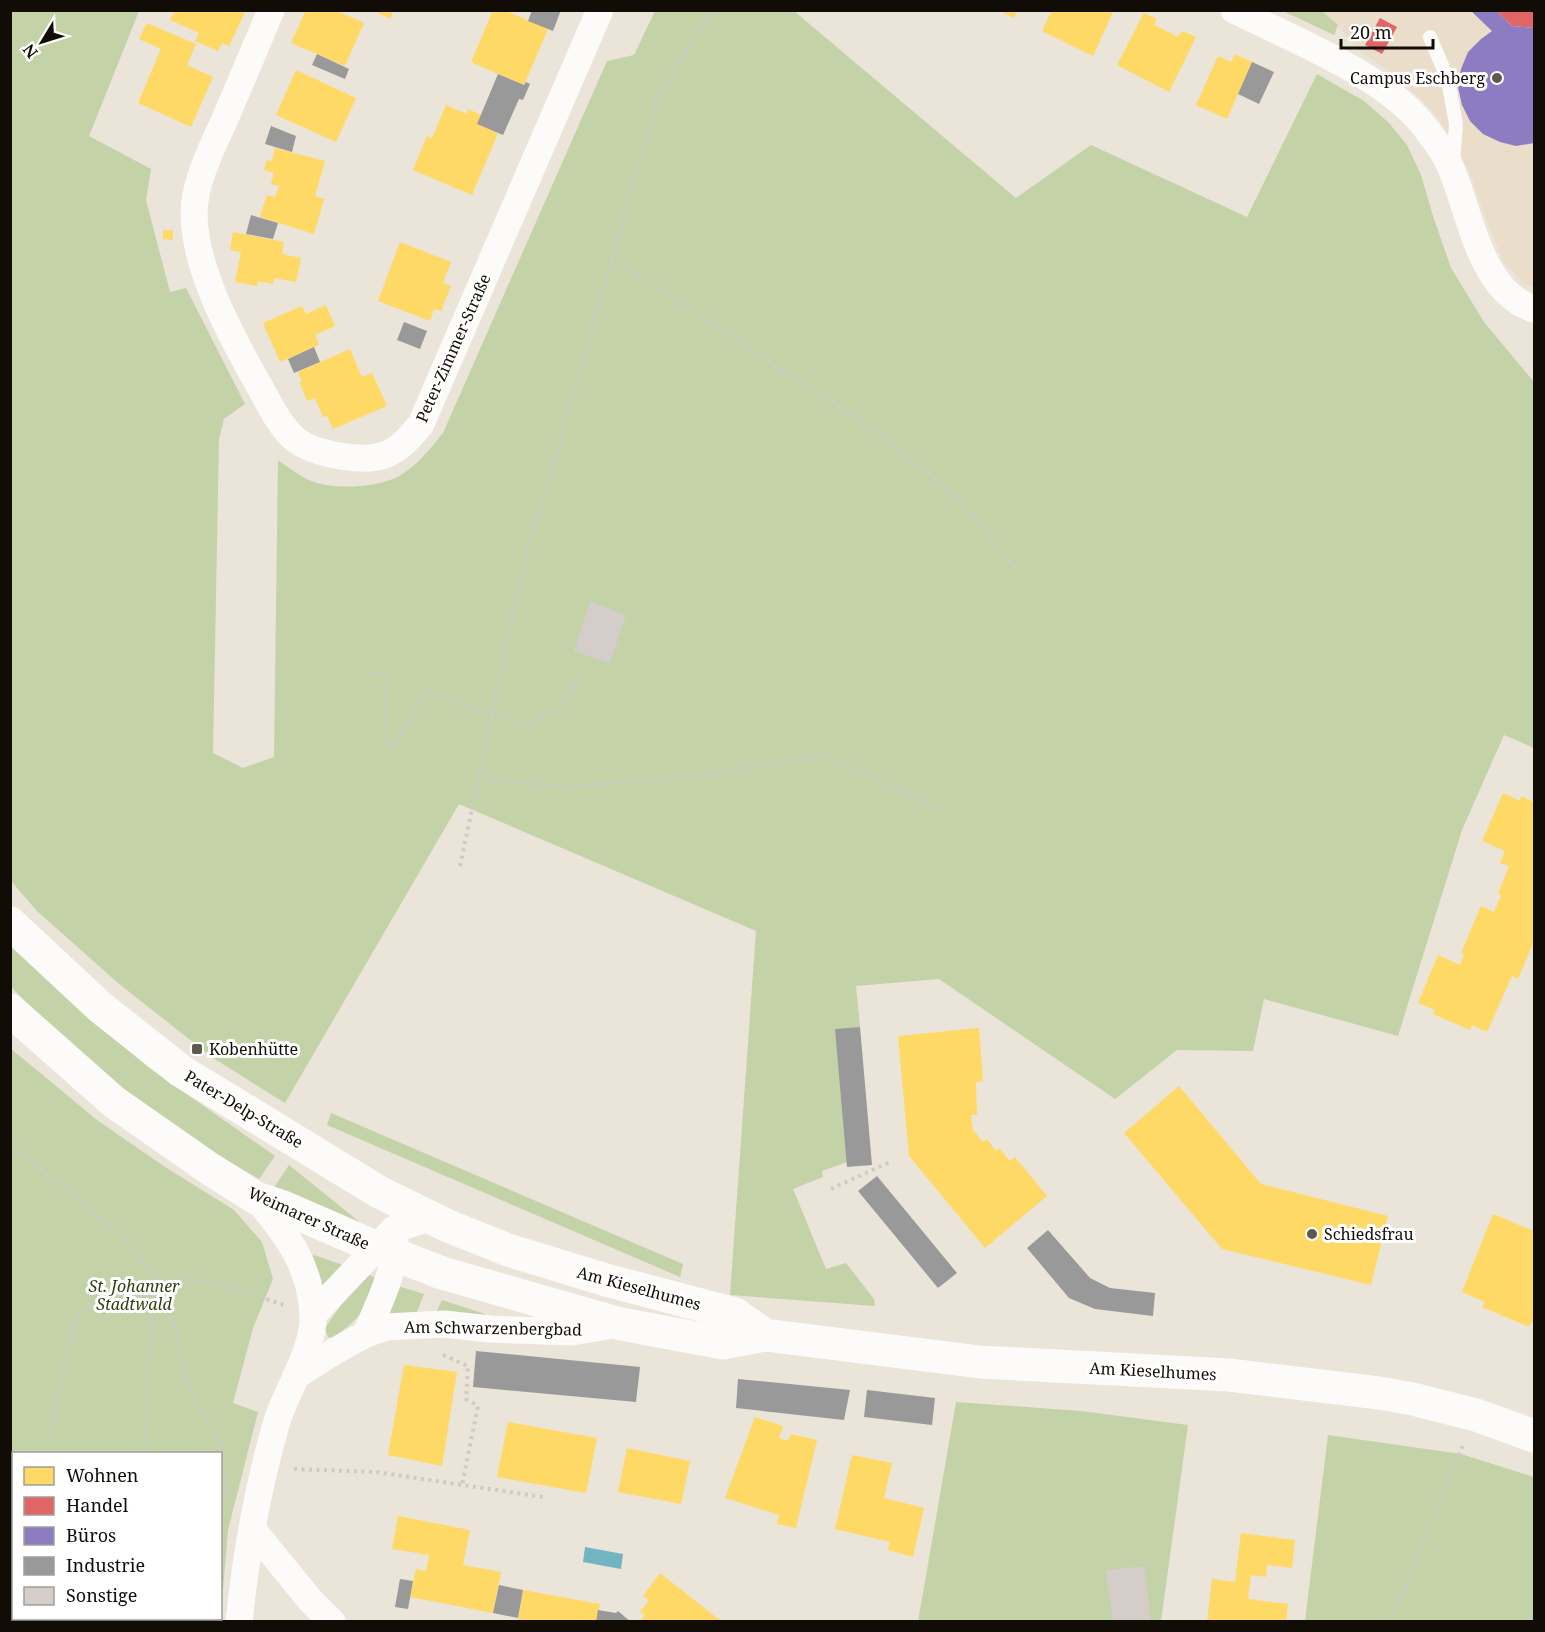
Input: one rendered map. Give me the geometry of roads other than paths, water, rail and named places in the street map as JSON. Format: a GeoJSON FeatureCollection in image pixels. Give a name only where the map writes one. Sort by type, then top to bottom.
{"type":"FeatureCollection","features":[{"type":"Feature","properties":{"kind":"street","name":"Peter-Zimmer-Straße"},"geometry":{"type":"LineString","coordinates":[[271,10],[204,168],[194,212],[197,242],[205,271],[233,339],[277,418],[295,439],[314,450],[365,459],[386,454],[406,442],[421,424],[600,10]]}},
{"type":"Feature","properties":{"kind":"street"},"geometry":{"type":"LineString","coordinates":[[1234,10],[1377,83],[1407,106],[1430,132],[1452,170],[1477,244],[1496,283],[1524,306],[1534,309]]}},
{"type":"Feature","properties":{"kind":"street","name":"Pater-Delp-Straße"},"geometry":{"type":"LineString","coordinates":[[10,923],[100,1007],[181,1071],[378,1192],[429,1218],[508,1250]]}},
{"type":"Feature","properties":{"kind":"street","name":"Weimarer Straße"},"geometry":{"type":"LineString","coordinates":[[10,1010],[114,1102],[256,1198],[388,1244],[442,1273],[621,1324]]}},
{"type":"Feature","properties":{"kind":"street"},"geometry":{"type":"LineString","coordinates":[[366,1334],[386,1287],[388,1244],[378,1192]]}},
{"type":"Feature","properties":{"kind":"street"},"geometry":{"type":"LineString","coordinates":[[239,1622],[244,1573],[266,1460],[278,1418],[308,1344],[313,1315],[307,1279],[298,1254],[285,1233],[256,1198]]}},
{"type":"Feature","properties":{"kind":"street"},"geometry":{"type":"LineString","coordinates":[[313,1315],[388,1244],[429,1218]]}},
{"type":"Feature","properties":{"kind":"street","name":"Am Kieselhumes"},"geometry":{"type":"LineString","coordinates":[[508,1250],[606,1280],[735,1314],[765,1335]]}},
{"type":"Feature","properties":{"kind":"street","name":"Am Schwarzenbergbad"},"geometry":{"type":"LineString","coordinates":[[296,1376],[366,1334],[386,1328],[421,1324],[572,1332],[621,1324]]}},
{"type":"Feature","properties":{"kind":"street","name":"Am Kieselhumes"},"geometry":{"type":"LineString","coordinates":[[621,1324],[723,1343],[765,1335],[980,1362],[1229,1375],[1378,1393],[1413,1399],[1476,1415],[1534,1436]]}},
{"type":"Feature","properties":{"kind":"street"},"geometry":{"type":"LineString","coordinates":[[252,1529],[311,1601],[332,1622]]}},
{"type":"Feature","properties":{"kind":"lane"},"geometry":{"type":"LineString","coordinates":[[1430,37],[1448,80],[1456,124],[1452,170]]}},
{"type":"Feature","properties":{"kind":"water"},"geometry":{"type":"Polygon","coordinates":[[[585,1547],[623,1554],[621,1569],[583,1562],[585,1547]]]}},
{"type":"Feature","properties":{"kind":"place","name":"Campus Eschberg"},"geometry":{"type":"Point","coordinates":[1497,78]}},
{"type":"Feature","properties":{"kind":"place","name":"Kobenhütte"},"geometry":{"type":"Point","coordinates":[197,1049]}},
{"type":"Feature","properties":{"kind":"place","name":"Schiedsfrau"},"geometry":{"type":"Point","coordinates":[1312,1234]}},
{"type":"Feature","properties":{"kind":"park label","name":"St. Johanner Stadtwald"},"geometry":{"type":"Point","coordinates":[134,1295]}}]}
